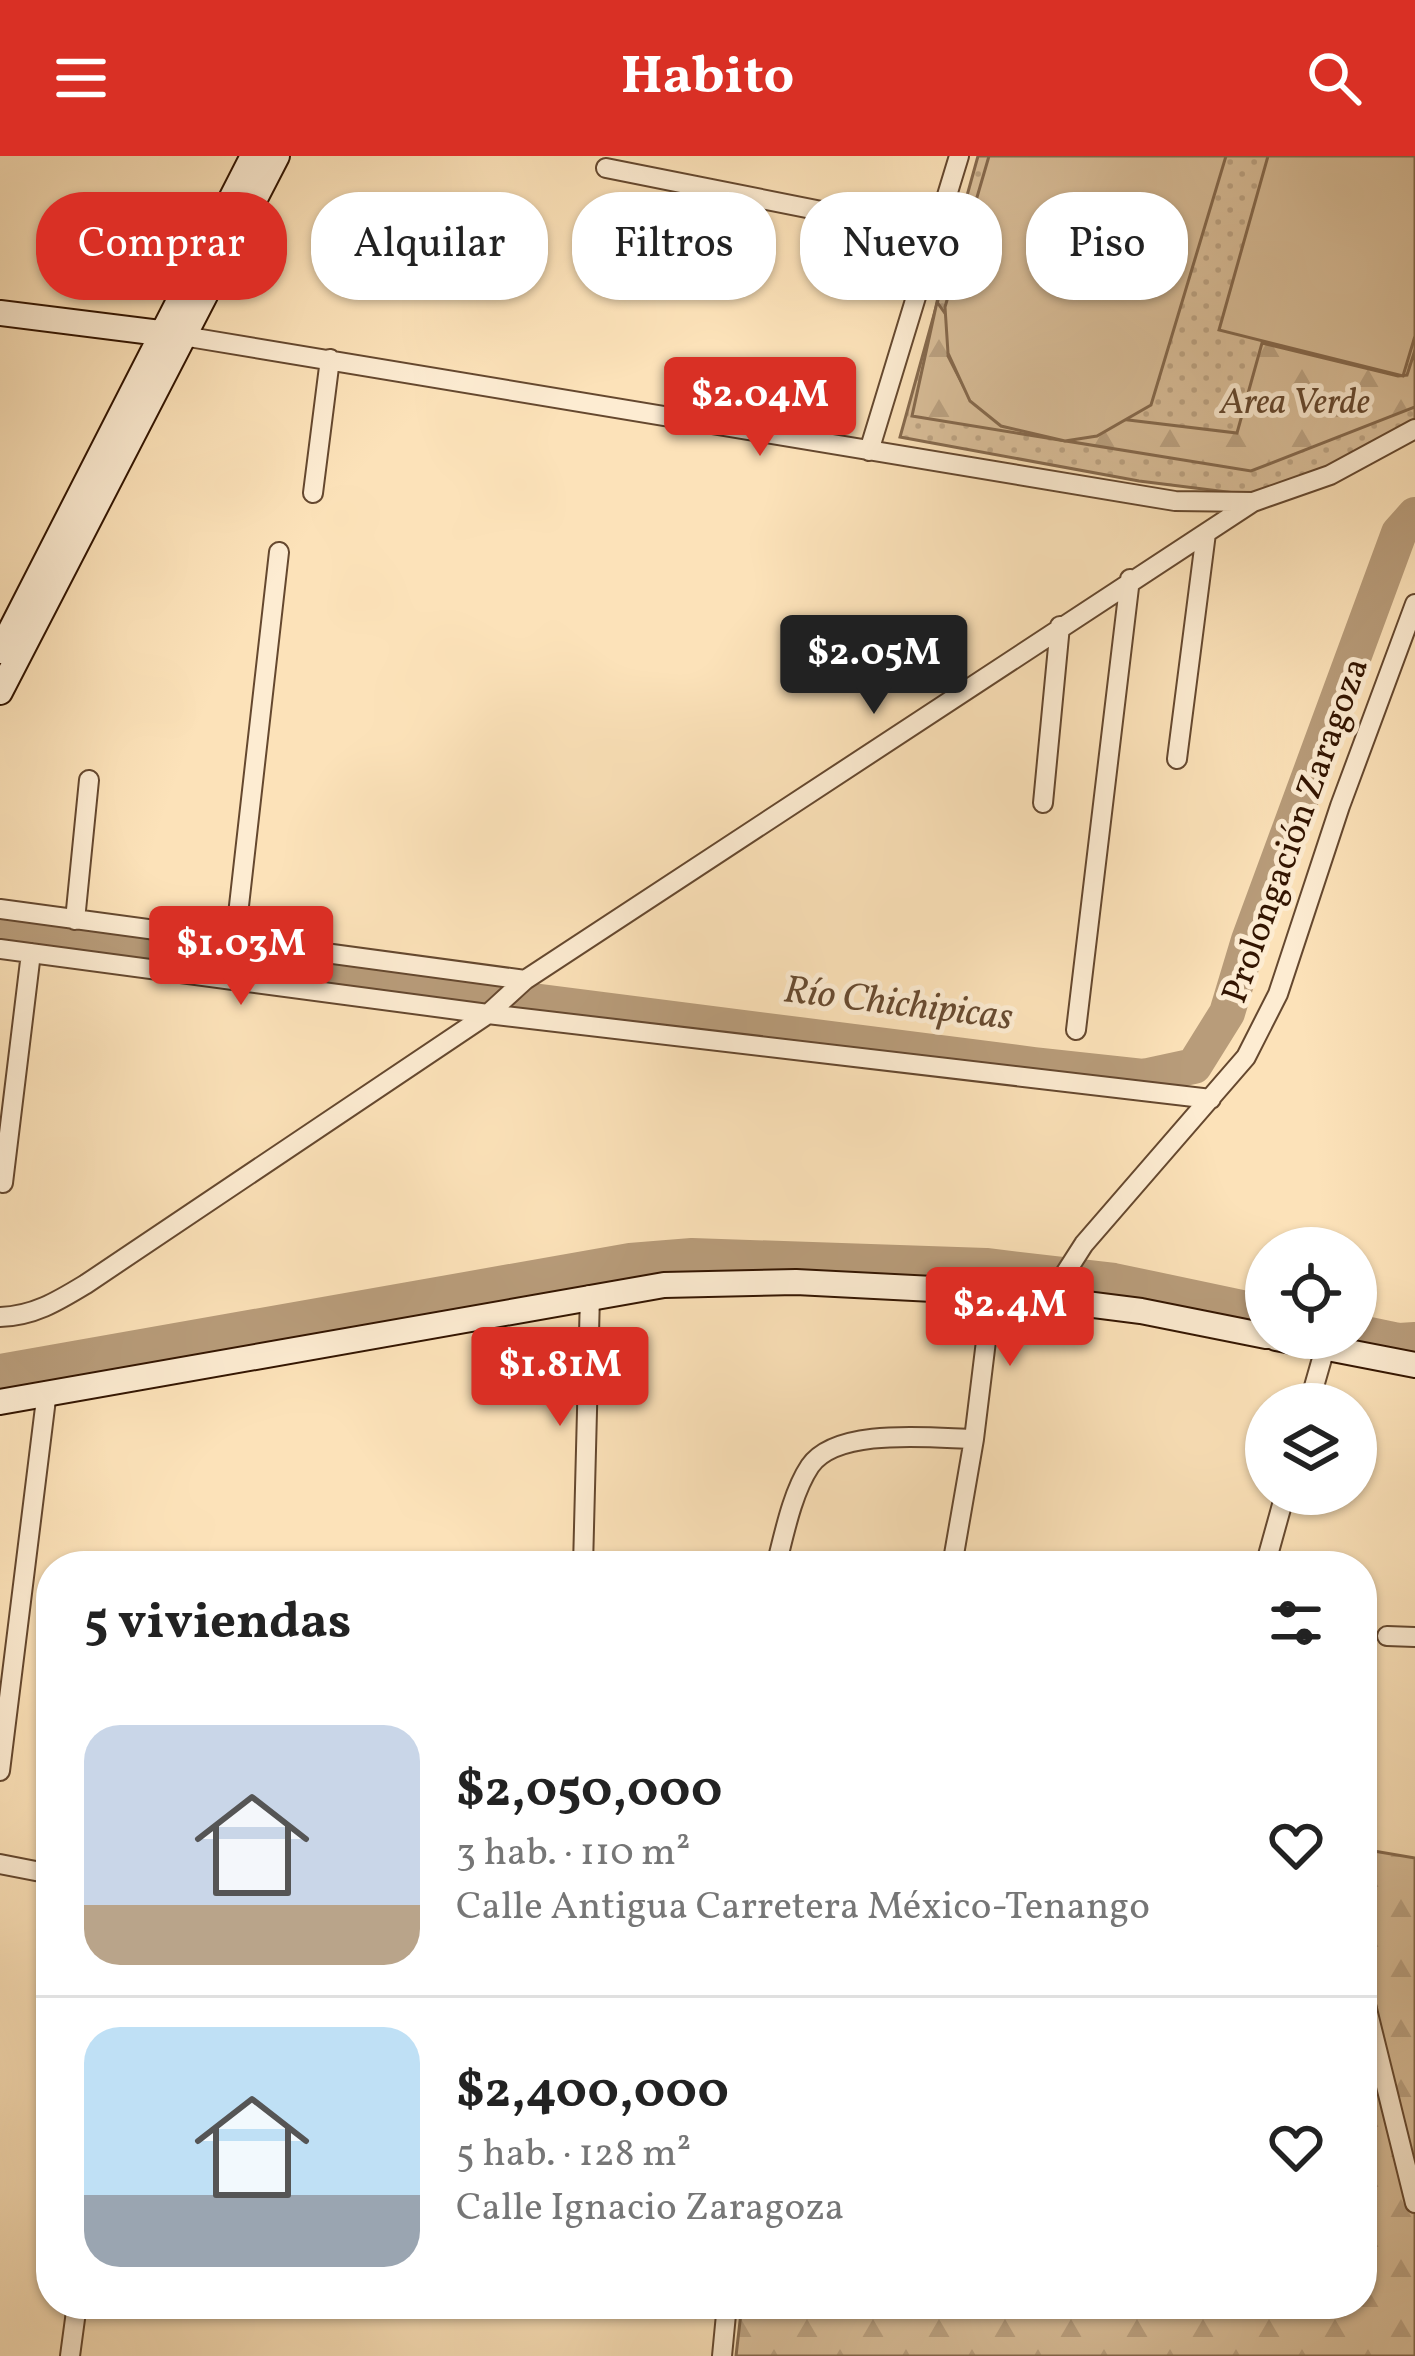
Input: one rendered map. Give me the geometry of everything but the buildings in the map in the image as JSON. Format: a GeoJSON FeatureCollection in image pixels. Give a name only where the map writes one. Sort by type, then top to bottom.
{"type":"FeatureCollection","features":[{"type":"Feature","properties":{"kind":"street"},"geometry":{"type":"LineString","coordinates":[[0,692],[173,334],[253,156]]}},
{"type":"Feature","properties":{"kind":"street"},"geometry":{"type":"LineString","coordinates":[[0,651],[173,334],[277,156]]}},
{"type":"Feature","properties":{"kind":"street"},"geometry":{"type":"LineString","coordinates":[[949,192],[959,156]]}},
{"type":"Feature","properties":{"kind":"street"},"geometry":{"type":"LineString","coordinates":[[606,168],[800,207]]}},
{"type":"Feature","properties":{"kind":"street"},"geometry":{"type":"LineString","coordinates":[[869,451],[916,300]]}},
{"type":"Feature","properties":{"kind":"street"},"geometry":{"type":"LineString","coordinates":[[0,314],[330,358],[1175,501],[1253,502]]}},
{"type":"Feature","properties":{"kind":"street"},"geometry":{"type":"LineString","coordinates":[[313,493],[330,358]]}},
{"type":"Feature","properties":{"kind":"street"},"geometry":{"type":"LineString","coordinates":[[0,1317],[49,1307],[86,1284],[490,1012],[520,985],[1253,502],[1330,475],[1415,430]]}},
{"type":"Feature","properties":{"kind":"street"},"geometry":{"type":"LineString","coordinates":[[1177,759],[1206,533]]}},
{"type":"Feature","properties":{"kind":"street"},"geometry":{"type":"LineString","coordinates":[[235,941],[279,551]]}},
{"type":"Feature","properties":{"kind":"street"},"geometry":{"type":"LineString","coordinates":[[1076,1030],[1130,580]]}},
{"type":"Feature","properties":{"kind":"street","name":"Prolongación Zaragoza"},"geometry":{"type":"LineString","coordinates":[[1053,1292],[1084,1244],[1246,1057],[1278,994],[1340,806],[1415,604]]}},
{"type":"Feature","properties":{"kind":"street"},"geometry":{"type":"LineString","coordinates":[[1042,803],[1060,626]]}},
{"type":"Feature","properties":{"kind":"street"},"geometry":{"type":"LineString","coordinates":[[75,920],[89,779]]}},
{"type":"Feature","properties":{"kind":"street"},"geometry":{"type":"LineString","coordinates":[[0,909],[520,985]]}},
{"type":"Feature","properties":{"kind":"street"},"geometry":{"type":"LineString","coordinates":[[0,949],[1211,1100]]}},
{"type":"Feature","properties":{"kind":"street"},"geometry":{"type":"LineString","coordinates":[[3,1183],[31,953]]}},
{"type":"Feature","properties":{"kind":"street"},"geometry":{"type":"LineString","coordinates":[[0,1402],[664,1285],[796,1282],[1053,1292],[1245,1332]]}},
{"type":"Feature","properties":{"kind":"street"},"geometry":{"type":"LineString","coordinates":[[955,1551],[992,1292]]}},
{"type":"Feature","properties":{"kind":"street"},"geometry":{"type":"LineString","coordinates":[[583,1551],[590,1295]]}},
{"type":"Feature","properties":{"kind":"street"},"geometry":{"type":"LineString","coordinates":[[1377,1358],[1415,1365]]}},
{"type":"Feature","properties":{"kind":"street"},"geometry":{"type":"LineString","coordinates":[[0,1771],[47,1391]]}},
{"type":"Feature","properties":{"kind":"street"},"geometry":{"type":"LineString","coordinates":[[781,1551],[807,1469],[820,1454],[890,1436],[974,1439]]}},
{"type":"Feature","properties":{"kind":"street"},"geometry":{"type":"LineString","coordinates":[[1269,1551],[1279,1515]]}},
{"type":"Feature","properties":{"kind":"street"},"geometry":{"type":"LineString","coordinates":[[1387,1636],[1415,1637]]}},
{"type":"Feature","properties":{"kind":"street"},"geometry":{"type":"LineString","coordinates":[[0,1864],[36,1871]]}},
{"type":"Feature","properties":{"kind":"street"},"geometry":{"type":"LineString","coordinates":[[1377,2052],[1415,2203]]}},
{"type":"Feature","properties":{"kind":"street"},"geometry":{"type":"LineString","coordinates":[[70,2356],[74,2319]]}},
{"type":"Feature","properties":{"kind":"street"},"geometry":{"type":"LineString","coordinates":[[722,2356],[726,2319]]}},
{"type":"Feature","properties":{"kind":"green space"},"geometry":{"type":"Polygon","coordinates":[[[978,156],[1415,156],[1415,424],[1329,469],[1251,495],[1139,481],[900,437],[938,300],[1002,300],[1002,192],[968,192],[978,156]]]}},
{"type":"Feature","properties":{"kind":"green space"},"geometry":{"type":"Polygon","coordinates":[[[989,156],[1226,156],[1188,282],[1188,192],[1026,192],[1026,300],[1183,300],[1151,405],[1097,436],[1065,441],[1001,426],[970,401],[948,353],[945,307],[947,300],[1002,300],[1002,192],[979,192],[989,156]]]}},
{"type":"Feature","properties":{"kind":"green space"},"geometry":{"type":"Polygon","coordinates":[[[1268,156],[1415,156],[1415,336],[1403,376],[1219,330],[1268,156]]]}},
{"type":"Feature","properties":{"kind":"green space","name":"Area Verde"},"geometry":{"type":"Polygon","coordinates":[[[937,302],[951,322],[948,356],[971,401],[1237,433],[1262,343],[1398,376],[1407,375],[1415,350],[1415,407],[1251,471],[912,416],[937,302]]]}},
{"type":"Feature","properties":{"kind":"green space"},"geometry":{"type":"Polygon","coordinates":[[[1377,1852],[1415,1858],[1415,2356],[736,2356],[740,2319],[1377,2319],[1377,1852]]]}},
{"type":"Feature","properties":{"kind":"waterway","name":"Río Chichipicas"},"geometry":{"type":"LineString","coordinates":[[0,933],[1034,1065],[1143,1077],[1194,1066],[1227,1013],[1249,940],[1399,533],[1415,515]]}},
{"type":"Feature","properties":{"kind":"waterway"},"geometry":{"type":"LineString","coordinates":[[0,1372],[630,1261],[692,1256],[986,1266],[1114,1281],[1245,1309]]}},
{"type":"Feature","properties":{"kind":"waterway"},"geometry":{"type":"LineString","coordinates":[[1377,1336],[1415,1340]]}}]}
